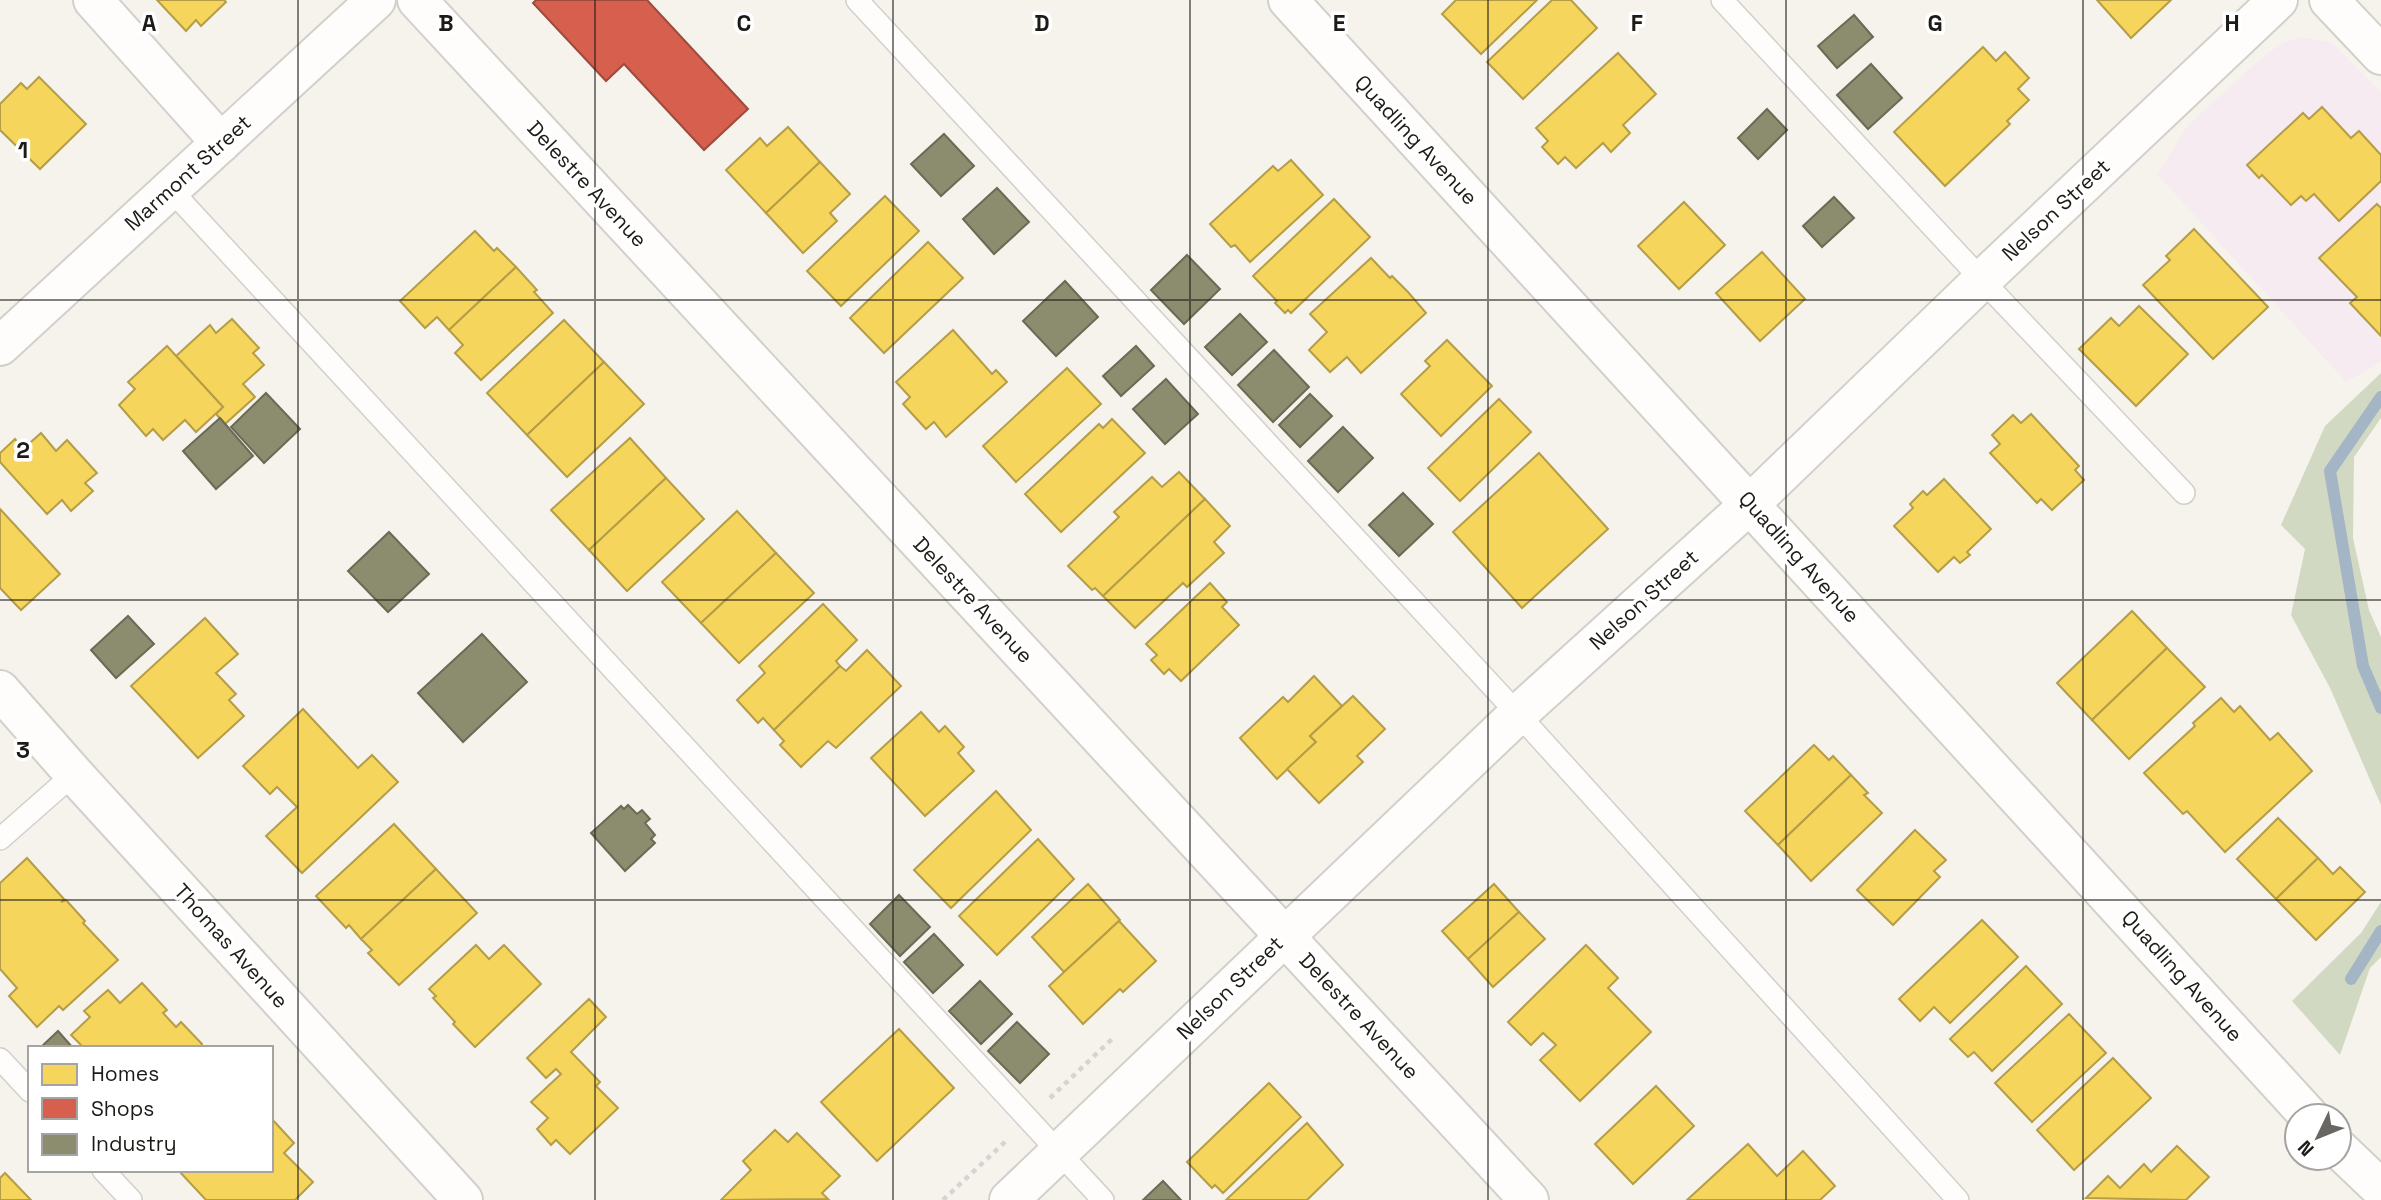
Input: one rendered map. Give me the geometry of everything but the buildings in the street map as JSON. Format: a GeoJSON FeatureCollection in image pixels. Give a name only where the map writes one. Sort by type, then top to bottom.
{"type":"FeatureCollection","features":[{"type":"Feature","properties":{"kind":"street"},"geometry":{"type":"LineString","coordinates":[[93,0],[221,143]]}},
{"type":"Feature","properties":{"kind":"street","name":"Marmont Street"},"geometry":{"type":"LineString","coordinates":[[0,346],[376,0]]}},
{"type":"Feature","properties":{"kind":"street","name":"Delestre Avenue"},"geometry":{"type":"LineString","coordinates":[[417,0],[1529,1200]]}},
{"type":"Feature","properties":{"kind":"street","name":"Quadling Avenue"},"geometry":{"type":"LineString","coordinates":[[1288,0],[2296,1102]]}},
{"type":"Feature","properties":{"kind":"street","name":"Nelson Street"},"geometry":{"type":"LineString","coordinates":[[1009,1200],[1518,714],[1750,504],[2278,0]]}},
{"type":"Feature","properties":{"kind":"street"},"geometry":{"type":"LineString","coordinates":[[2329,0],[2381,55]]}},
{"type":"Feature","properties":{"kind":"street","name":"Thomas Avenue"},"geometry":{"type":"LineString","coordinates":[[0,690],[463,1200]]}},
{"type":"Feature","properties":{"kind":"street"},"geometry":{"type":"LineString","coordinates":[[2353,1162],[2381,1189]]}},
{"type":"Feature","properties":{"kind":"lane"},"geometry":{"type":"LineString","coordinates":[[857,0],[1518,714],[1958,1200]]}},
{"type":"Feature","properties":{"kind":"lane"},"geometry":{"type":"LineString","coordinates":[[1722,0],[2184,493]]}},
{"type":"Feature","properties":{"kind":"lane"},"geometry":{"type":"LineString","coordinates":[[170,189],[1103,1200]]}},
{"type":"Feature","properties":{"kind":"lane"},"geometry":{"type":"LineString","coordinates":[[0,839],[74,774]]}},
{"type":"Feature","properties":{"kind":"lane"},"geometry":{"type":"LineString","coordinates":[[0,1059],[28,1089]]}},
{"type":"Feature","properties":{"kind":"lane"},"geometry":{"type":"LineString","coordinates":[[105,1172],[131,1200]]}},
{"type":"Feature","properties":{"kind":"shaded area"},"geometry":{"type":"Polygon","coordinates":[[[2301,37],[2331,42],[2381,92],[2381,361],[2346,382],[2157,174],[2188,125],[2265,55],[2283,43],[2301,37]]]}},
{"type":"Feature","properties":{"kind":"green space"},"geometry":{"type":"Polygon","coordinates":[[[2381,373],[2381,418],[2354,457],[2353,538],[2369,610],[2381,637],[2381,805],[2330,688],[2291,615],[2305,549],[2281,525],[2325,426],[2381,373]]]}},
{"type":"Feature","properties":{"kind":"green space"},"geometry":{"type":"Polygon","coordinates":[[[2381,902],[2381,957],[2370,968],[2340,1055],[2292,1001],[2361,933],[2381,902]]]}},
{"type":"Feature","properties":{"kind":"waterway"},"geometry":{"type":"LineString","coordinates":[[2381,397],[2330,471],[2363,666],[2381,708]]}},
{"type":"Feature","properties":{"kind":"waterway"},"geometry":{"type":"LineString","coordinates":[[2351,979],[2381,931]]}}]}
